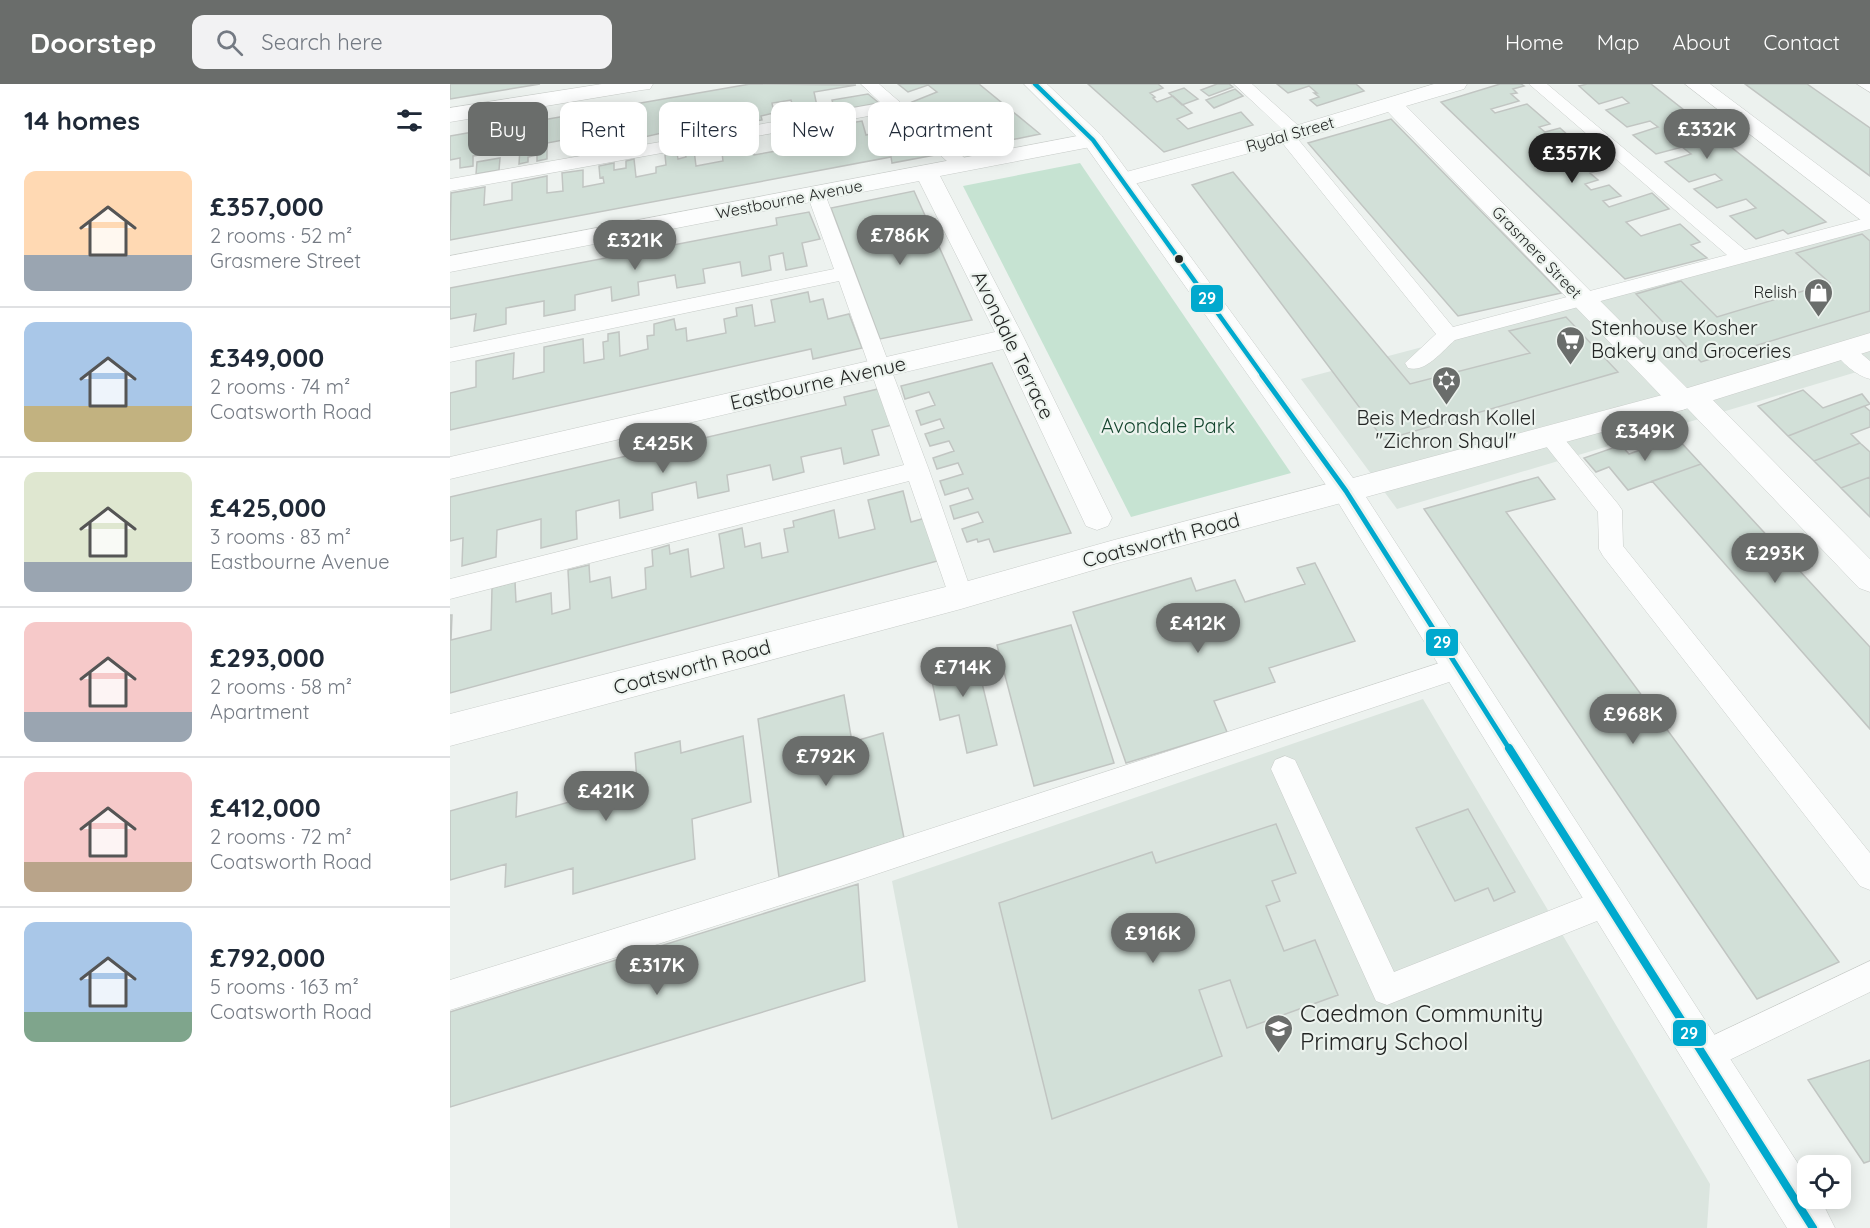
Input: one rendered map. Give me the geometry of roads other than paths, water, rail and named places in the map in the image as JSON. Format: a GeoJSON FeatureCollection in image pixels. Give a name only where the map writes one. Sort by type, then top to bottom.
{"type":"FeatureCollection","features":[{"type":"Feature","properties":{"kind":"street"},"geometry":{"type":"LineString","coordinates":[[450,115],[642,84]]}},
{"type":"Feature","properties":{"kind":"street"},"geometry":{"type":"LineString","coordinates":[[1035,84],[1093,140],[1346,491],[1813,1228]]}},
{"type":"Feature","properties":{"kind":"street","name":"Rydal Street"},"geometry":{"type":"LineString","coordinates":[[1123,180],[1291,134],[1406,94],[1456,84]]}},
{"type":"Feature","properties":{"kind":"street"},"geometry":{"type":"LineString","coordinates":[[1696,84],[1870,216]]}},
{"type":"Feature","properties":{"kind":"street","name":"Grasmere Street"},"geometry":{"type":"LineString","coordinates":[[1406,94],[1583,299],[1870,579]]}},
{"type":"Feature","properties":{"kind":"street","name":"Westbourne Avenue"},"geometry":{"type":"LineString","coordinates":[[450,264],[1093,140]]}},
{"type":"Feature","properties":{"kind":"street","name":"Avondale Terrace"},"geometry":{"type":"LineString","coordinates":[[927,173],[1011,338],[1097,518]]}},
{"type":"Feature","properties":{"kind":"street","name":"Eastbourne Avenue"},"geometry":{"type":"LineString","coordinates":[[450,468],[1011,338]]}},
{"type":"Feature","properties":{"kind":"street","name":"Coatsworth Road"},"geometry":{"type":"LineString","coordinates":[[450,730],[960,596],[1114,552],[1687,399],[1870,342]]}},
{"type":"Feature","properties":{"kind":"lane"},"geometry":{"type":"LineString","coordinates":[[869,84],[890,102]]}},
{"type":"Feature","properties":{"kind":"lane"},"geometry":{"type":"LineString","coordinates":[[1242,84],[1291,134],[1448,335]]}},
{"type":"Feature","properties":{"kind":"lane"},"geometry":{"type":"LineString","coordinates":[[1537,84],[1741,257]]}},
{"type":"Feature","properties":{"kind":"lane"},"geometry":{"type":"LineString","coordinates":[[1865,84],[1870,87]]}},
{"type":"Feature","properties":{"kind":"lane"},"geometry":{"type":"LineString","coordinates":[[450,185],[868,111]]}},
{"type":"Feature","properties":{"kind":"lane"},"geometry":{"type":"LineString","coordinates":[[952,156],[962,165]]}},
{"type":"Feature","properties":{"kind":"lane"},"geometry":{"type":"LineString","coordinates":[[816,194],[918,470],[960,596]]}},
{"type":"Feature","properties":{"kind":"lane"},"geometry":{"type":"LineString","coordinates":[[1415,363],[1448,335],[1870,223]]}},
{"type":"Feature","properties":{"kind":"lane"},"geometry":{"type":"LineString","coordinates":[[450,355],[846,273]]}},
{"type":"Feature","properties":{"kind":"lane"},"geometry":{"type":"LineString","coordinates":[[1844,350],[1870,372]]}},
{"type":"Feature","properties":{"kind":"lane"},"geometry":{"type":"LineString","coordinates":[[1549,436],[1610,510],[1611,549],[1870,876]]}},
{"type":"Feature","properties":{"kind":"lane"},"geometry":{"type":"LineString","coordinates":[[450,589],[918,470]]}},
{"type":"Feature","properties":{"kind":"lane"},"geometry":{"type":"LineString","coordinates":[[450,994],[841,872],[1458,668]]}},
{"type":"Feature","properties":{"kind":"lane"},"geometry":{"type":"LineString","coordinates":[[1286,770],[1387,990],[1607,903]]}},
{"type":"Feature","properties":{"kind":"lane"},"geometry":{"type":"LineString","coordinates":[[1704,1056],[1870,976]]}},
{"type":"Feature","properties":{"kind":"place","name":"Relish"},"geometry":{"type":"Point","coordinates":[1818,318]}},
{"type":"Feature","properties":{"kind":"place","name":"Stenhouse Kosher Bakery and Groceries"},"geometry":{"type":"Point","coordinates":[1570,366]}},
{"type":"Feature","properties":{"kind":"place","name":"Beis Medrash Kollel \"Zichron Shaul\""},"geometry":{"type":"Point","coordinates":[1446,406]}},
{"type":"Feature","properties":{"kind":"place","name":"Caedmon Community Primary School"},"geometry":{"type":"Point","coordinates":[1279,1054]}},
{"type":"Feature","properties":{"kind":"park label","name":"Avondale Park"},"geometry":{"type":"Point","coordinates":[1168,426]}}]}
